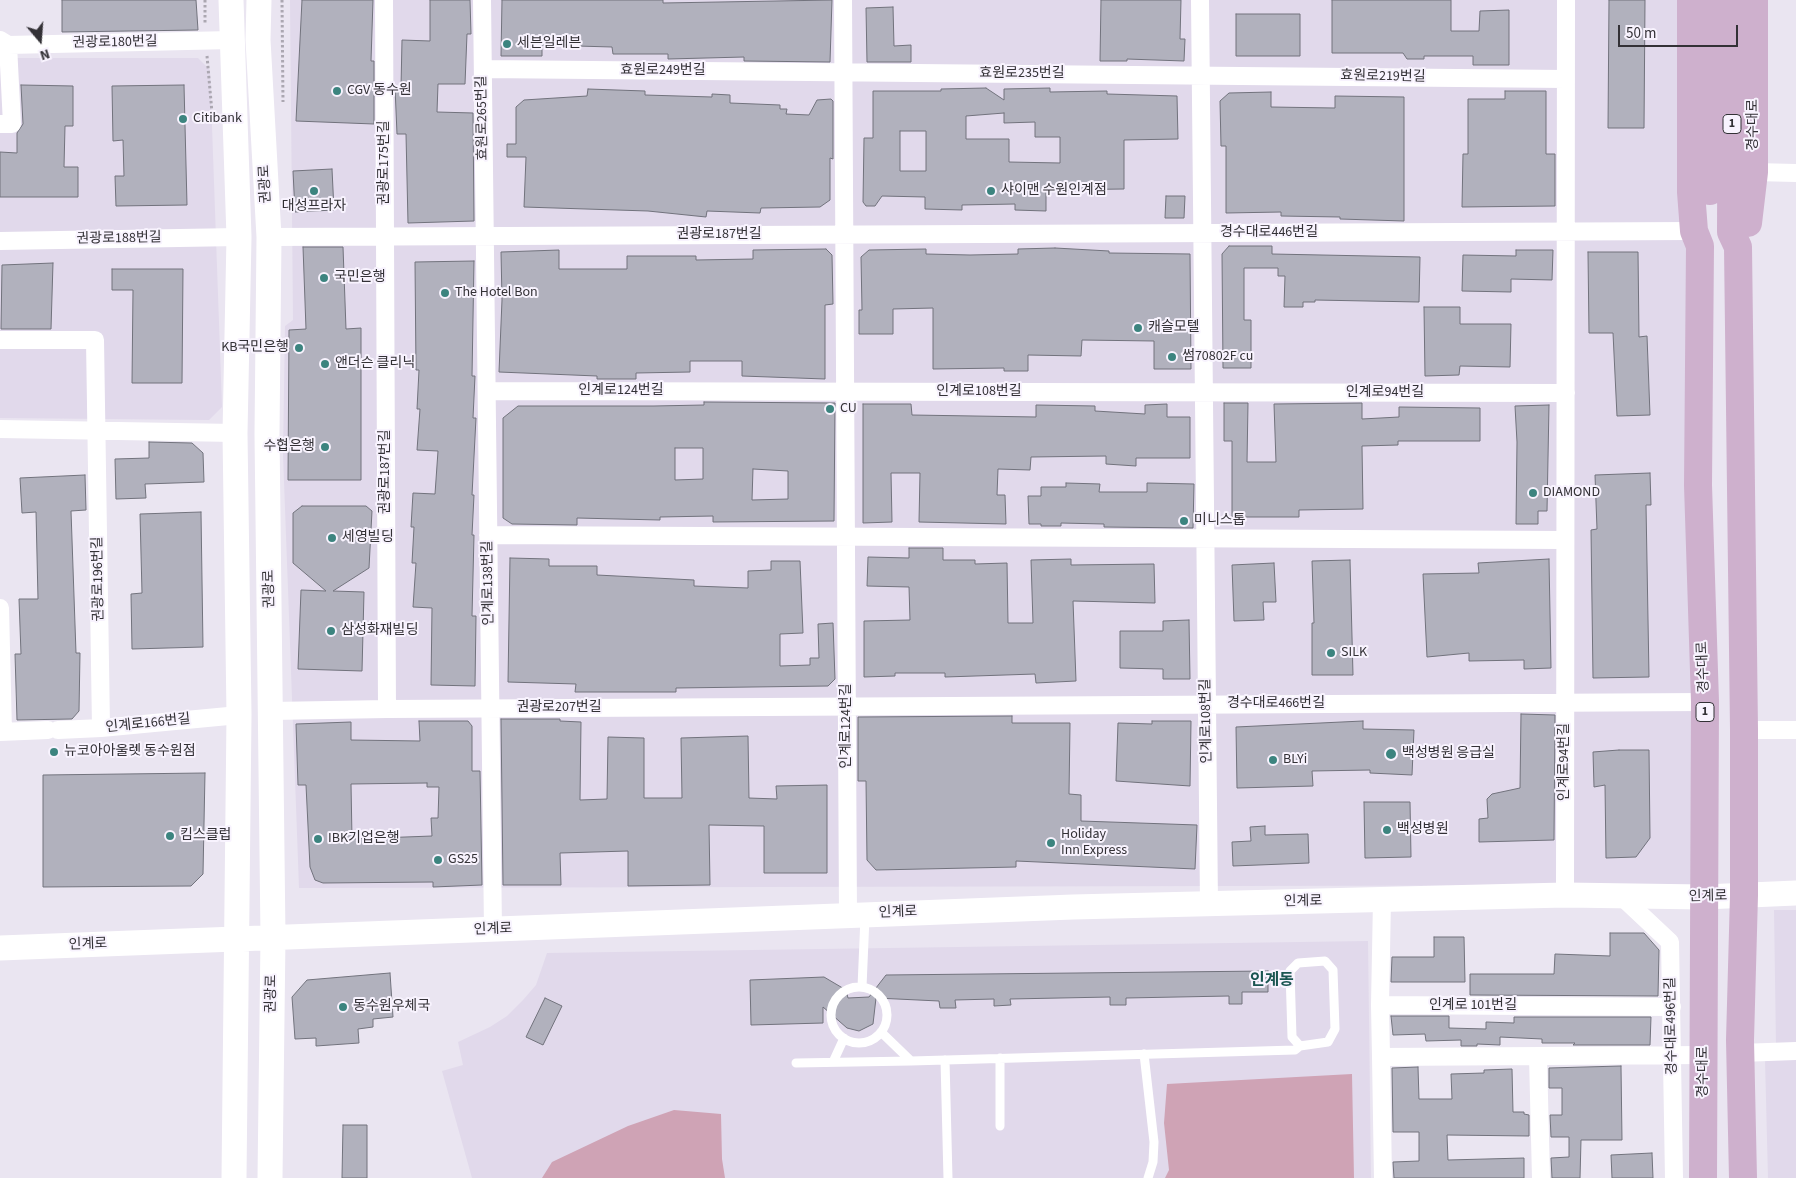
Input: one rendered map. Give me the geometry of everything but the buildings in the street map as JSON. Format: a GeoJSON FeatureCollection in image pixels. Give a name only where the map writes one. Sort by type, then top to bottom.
{"type":"FeatureCollection","features":[{"type":"Feature","properties":{"kind":"main road","name":"경수대로"},"geometry":{"type":"LineString","coordinates":[[1691,0],[1691,192],[1697,238],[1698,485],[1705,702],[1704,1178]]}},
{"type":"Feature","properties":{"kind":"main road","name":"경수대로"},"geometry":{"type":"LineString","coordinates":[[1697,238],[1708,232],[1713,0]]}},
{"type":"Feature","properties":{"kind":"main road","name":"경수대로"},"geometry":{"type":"LineString","coordinates":[[1732,0],[1731,232],[1738,247],[1744,730],[1744,895],[1740,1053],[1743,1178]]}},
{"type":"Feature","properties":{"kind":"main road","name":"경수대로"},"geometry":{"type":"LineString","coordinates":[[1738,247],[1747,231],[1754,172],[1754,0]]}},
{"type":"Feature","properties":{"kind":"street","name":"권광로"},"geometry":{"type":"LineString","coordinates":[[231,0],[239,237],[235,433],[238,939],[234,1178]]}},
{"type":"Feature","properties":{"kind":"street","name":"권광로"},"geometry":{"type":"LineString","coordinates":[[258,0],[258,40],[269,237],[267,434],[273,937],[270,1178]]}},
{"type":"Feature","properties":{"kind":"street","name":"권광로175번길"},"geometry":{"type":"LineString","coordinates":[[384,0],[385,236]]}},
{"type":"Feature","properties":{"kind":"street","name":"효원로265번길"},"geometry":{"type":"LineString","coordinates":[[482,0],[485,236]]}},
{"type":"Feature","properties":{"kind":"street"},"geometry":{"type":"LineString","coordinates":[[843,0],[844,234]]}},
{"type":"Feature","properties":{"kind":"street"},"geometry":{"type":"LineString","coordinates":[[1200,0],[1202,233]]}},
{"type":"Feature","properties":{"kind":"street"},"geometry":{"type":"LineString","coordinates":[[1566,0],[1566,231]]}},
{"type":"Feature","properties":{"kind":"street","name":"권광로180번길"},"geometry":{"type":"LineString","coordinates":[[4,42],[232,40]]}},
{"type":"Feature","properties":{"kind":"street"},"geometry":{"type":"LineString","coordinates":[[0,124],[12,124],[4,42]]}},
{"type":"Feature","properties":{"kind":"street","name":"효원로249번길"},"geometry":{"type":"LineString","coordinates":[[483,69],[843,72]]}},
{"type":"Feature","properties":{"kind":"street","name":"효원로235번길"},"geometry":{"type":"LineString","coordinates":[[843,72],[1201,76]]}},
{"type":"Feature","properties":{"kind":"street","name":"효원로219번길"},"geometry":{"type":"LineString","coordinates":[[1201,76],[1566,79]]}},
{"type":"Feature","properties":{"kind":"street"},"geometry":{"type":"LineString","coordinates":[[1754,172],[1796,173]]}},
{"type":"Feature","properties":{"kind":"street","name":"경수대로446번길"},"geometry":{"type":"LineString","coordinates":[[844,234],[1566,231],[1697,238]]}},
{"type":"Feature","properties":{"kind":"street","name":"인계로94번길"},"geometry":{"type":"LineString","coordinates":[[1565,895],[1566,231]]}},
{"type":"Feature","properties":{"kind":"street","name":"인계로108번길"},"geometry":{"type":"LineString","coordinates":[[1202,233],[1209,904]]}},
{"type":"Feature","properties":{"kind":"street","name":"권광로187번길"},"geometry":{"type":"LineString","coordinates":[[269,237],[844,234]]}},
{"type":"Feature","properties":{"kind":"street","name":"인계로124번길"},"geometry":{"type":"LineString","coordinates":[[844,234],[846,706],[856,915]]}},
{"type":"Feature","properties":{"kind":"street","name":"권광로187번길"},"geometry":{"type":"LineString","coordinates":[[385,236],[386,708]]}},
{"type":"Feature","properties":{"kind":"street","name":"인계로138번길"},"geometry":{"type":"LineString","coordinates":[[485,236],[493,930]]}},
{"type":"Feature","properties":{"kind":"street","name":"권광로188번길"},"geometry":{"type":"LineString","coordinates":[[0,241],[239,237]]}},
{"type":"Feature","properties":{"kind":"street"},"geometry":{"type":"LineString","coordinates":[[0,340],[95,340],[96,430]]}},
{"type":"Feature","properties":{"kind":"street","name":"인계로124번길"},"geometry":{"type":"LineString","coordinates":[[486,390],[845,391]]}},
{"type":"Feature","properties":{"kind":"street","name":"인계로108번길"},"geometry":{"type":"LineString","coordinates":[[845,391],[1204,392]]}},
{"type":"Feature","properties":{"kind":"street","name":"인계로94번길"},"geometry":{"type":"LineString","coordinates":[[1204,392],[1566,393]]}},
{"type":"Feature","properties":{"kind":"street"},"geometry":{"type":"LineString","coordinates":[[0,429],[235,433]]}},
{"type":"Feature","properties":{"kind":"street","name":"권광로196번길"},"geometry":{"type":"LineString","coordinates":[[96,430],[102,728]]}},
{"type":"Feature","properties":{"kind":"street"},"geometry":{"type":"LineString","coordinates":[[488,535],[1565,540]]}},
{"type":"Feature","properties":{"kind":"street"},"geometry":{"type":"LineString","coordinates":[[0,608],[1,732]]}},
{"type":"Feature","properties":{"kind":"street","name":"경수대로466번길"},"geometry":{"type":"LineString","coordinates":[[846,706],[1705,702]]}},
{"type":"Feature","properties":{"kind":"street","name":"권광로207번길"},"geometry":{"type":"LineString","coordinates":[[271,711],[386,708],[846,706]]}},
{"type":"Feature","properties":{"kind":"street","name":"인계로166번길"},"geometry":{"type":"LineString","coordinates":[[1,732],[102,728],[238,715]]}},
{"type":"Feature","properties":{"kind":"street"},"geometry":{"type":"LineString","coordinates":[[1744,730],[1796,730]]}},
{"type":"Feature","properties":{"kind":"street","name":"인계로"},"geometry":{"type":"LineString","coordinates":[[0,948],[856,915],[1209,904],[1565,895],[1704,897],[1796,894]]}},
{"type":"Feature","properties":{"kind":"street","name":"경수대로496번길"},"geometry":{"type":"LineString","coordinates":[[1621,896],[1670,942],[1674,1178]]}},
{"type":"Feature","properties":{"kind":"street"},"geometry":{"type":"LineString","coordinates":[[1382,900],[1380,1005],[1384,1178]]}},
{"type":"Feature","properties":{"kind":"street","name":"인계로 101번길"},"geometry":{"type":"LineString","coordinates":[[1380,1005],[1672,1007]]}},
{"type":"Feature","properties":{"kind":"street"},"geometry":{"type":"LineString","coordinates":[[1740,1053],[1796,1051]]}},
{"type":"Feature","properties":{"kind":"street"},"geometry":{"type":"LineString","coordinates":[[1381,1057],[1704,1055]]}},
{"type":"Feature","properties":{"kind":"street"},"geometry":{"type":"LineString","coordinates":[[1538,1056],[1540,1178]]}},
{"type":"Feature","properties":{"kind":"lane"},"geometry":{"type":"LineString","coordinates":[[856,915],[862,987]]}},
{"type":"Feature","properties":{"kind":"lane"},"geometry":{"type":"LineString","coordinates":[[796,1063],[1295,1050],[1300,1046],[1328,1042],[1335,1029],[1333,970],[1324,961],[1298,963],[1290,971],[1292,1037],[1300,1046]]}},
{"type":"Feature","properties":{"kind":"lane"},"geometry":{"type":"LineString","coordinates":[[862,987],[875,992],[886,1006],[886,1023],[881,1032],[866,1042],[856,1043],[844,1038],[834,1027],[831,1008],[841,993],[848,988],[862,987]]}},
{"type":"Feature","properties":{"kind":"lane"},"geometry":{"type":"LineString","coordinates":[[881,1032],[911,1061]]}},
{"type":"Feature","properties":{"kind":"lane"},"geometry":{"type":"LineString","coordinates":[[833,1062],[844,1038]]}},
{"type":"Feature","properties":{"kind":"lane"},"geometry":{"type":"LineString","coordinates":[[1144,1054],[1154,1142],[1153,1162],[1148,1178]]}},
{"type":"Feature","properties":{"kind":"lane"},"geometry":{"type":"LineString","coordinates":[[1000,1058],[1000,1126]]}},
{"type":"Feature","properties":{"kind":"lane"},"geometry":{"type":"LineString","coordinates":[[945,1060],[948,1178]]}},
{"type":"Feature","properties":{"kind":"path"},"geometry":{"type":"LineString","coordinates":[[282,0],[284,106]]}},
{"type":"Feature","properties":{"kind":"shaded area"},"geometry":{"type":"Polygon","coordinates":[[[290,0],[1689,0],[1694,885],[299,888],[283,454],[285,326],[293,320],[290,0]]]}},
{"type":"Feature","properties":{"kind":"shaded area"},"geometry":{"type":"Polygon","coordinates":[[[0,58],[198,58],[210,70],[222,407],[209,420],[0,418],[0,58]]]}},
{"type":"Feature","properties":{"kind":"shaded area"},"geometry":{"type":"Polygon","coordinates":[[[1774,910],[1796,910],[1796,1045],[1776,1046],[1774,910]]]}},
{"type":"Feature","properties":{"kind":"shaded area"},"geometry":{"type":"Polygon","coordinates":[[[1368,941],[1371,1178],[472,1178],[442,1071],[463,1065],[458,1042],[490,1027],[507,1016],[523,1000],[536,985],[547,953],[1368,941]]]}},
{"type":"Feature","properties":{"kind":"shaded area"},"geometry":{"type":"Polygon","coordinates":[[[1796,1059],[1796,1178],[1768,1178],[1765,1060],[1796,1059]]]}},
{"type":"Feature","properties":{"kind":"shaded area"},"geometry":{"type":"Polygon","coordinates":[[[1352,1074],[1354,1178],[1165,1178],[1169,1170],[1164,1123],[1167,1084],[1352,1074]]]}},
{"type":"Feature","properties":{"kind":"shaded area"},"geometry":{"type":"Polygon","coordinates":[[[674,1110],[721,1114],[722,1159],[725,1178],[542,1178],[552,1162],[628,1126],[674,1110]]]}},
{"type":"Feature","properties":{"kind":"place","name":"세븐일레븐"},"geometry":{"type":"Point","coordinates":[507,44]}},
{"type":"Feature","properties":{"kind":"place","name":"CGV 동수원"},"geometry":{"type":"Point","coordinates":[337,91]}},
{"type":"Feature","properties":{"kind":"place","name":"Citibank"},"geometry":{"type":"Point","coordinates":[183,119]}},
{"type":"Feature","properties":{"kind":"place","name":"대성프라자"},"geometry":{"type":"Point","coordinates":[314,191]}},
{"type":"Feature","properties":{"kind":"place","name":"샤이맨 수원인계점"},"geometry":{"type":"Point","coordinates":[991,191]}},
{"type":"Feature","properties":{"kind":"place","name":"국민은행"},"geometry":{"type":"Point","coordinates":[324,278]}},
{"type":"Feature","properties":{"kind":"place","name":"The Hotel Bon"},"geometry":{"type":"Point","coordinates":[445,293]}},
{"type":"Feature","properties":{"kind":"place","name":"캐슬모텔"},"geometry":{"type":"Point","coordinates":[1138,328]}},
{"type":"Feature","properties":{"kind":"place","name":"KB국민은행"},"geometry":{"type":"Point","coordinates":[299,348]}},
{"type":"Feature","properties":{"kind":"place","name":"썸70802F cu"},"geometry":{"type":"Point","coordinates":[1172,357]}},
{"type":"Feature","properties":{"kind":"place","name":"앤더슨 클리닉"},"geometry":{"type":"Point","coordinates":[325,364]}},
{"type":"Feature","properties":{"kind":"place","name":"CU"},"geometry":{"type":"Point","coordinates":[830,409]}},
{"type":"Feature","properties":{"kind":"place","name":"수협은행"},"geometry":{"type":"Point","coordinates":[325,447]}},
{"type":"Feature","properties":{"kind":"place","name":"DIAMOND"},"geometry":{"type":"Point","coordinates":[1533,493]}},
{"type":"Feature","properties":{"kind":"place","name":"미니스톱"},"geometry":{"type":"Point","coordinates":[1184,521]}},
{"type":"Feature","properties":{"kind":"place","name":"세영빌딩"},"geometry":{"type":"Point","coordinates":[332,538]}},
{"type":"Feature","properties":{"kind":"place","name":"삼성화재빌딩"},"geometry":{"type":"Point","coordinates":[331,631]}},
{"type":"Feature","properties":{"kind":"place","name":"SILK"},"geometry":{"type":"Point","coordinates":[1331,653]}},
{"type":"Feature","properties":{"kind":"place","name":"뉴코아아울렛 동수원점"},"geometry":{"type":"Point","coordinates":[54,752]}},
{"type":"Feature","properties":{"kind":"place","name":"백성병원 응급실"},"geometry":{"type":"Point","coordinates":[1391,754]}},
{"type":"Feature","properties":{"kind":"place","name":"BLYi"},"geometry":{"type":"Point","coordinates":[1273,760]}},
{"type":"Feature","properties":{"kind":"place","name":"백성병원"},"geometry":{"type":"Point","coordinates":[1387,830]}},
{"type":"Feature","properties":{"kind":"place","name":"킴스클럽"},"geometry":{"type":"Point","coordinates":[170,836]}},
{"type":"Feature","properties":{"kind":"place","name":"IBK기업은행"},"geometry":{"type":"Point","coordinates":[318,839]}},
{"type":"Feature","properties":{"kind":"place","name":"Holiday Inn Express"},"geometry":{"type":"Point","coordinates":[1051,843]}},
{"type":"Feature","properties":{"kind":"place","name":"GS25"},"geometry":{"type":"Point","coordinates":[438,860]}},
{"type":"Feature","properties":{"kind":"place","name":"동수원우체국"},"geometry":{"type":"Point","coordinates":[343,1007]}},
{"type":"Feature","properties":{"kind":"district","name":"인계동"},"geometry":{"type":"Point","coordinates":[1272,981]}}]}
